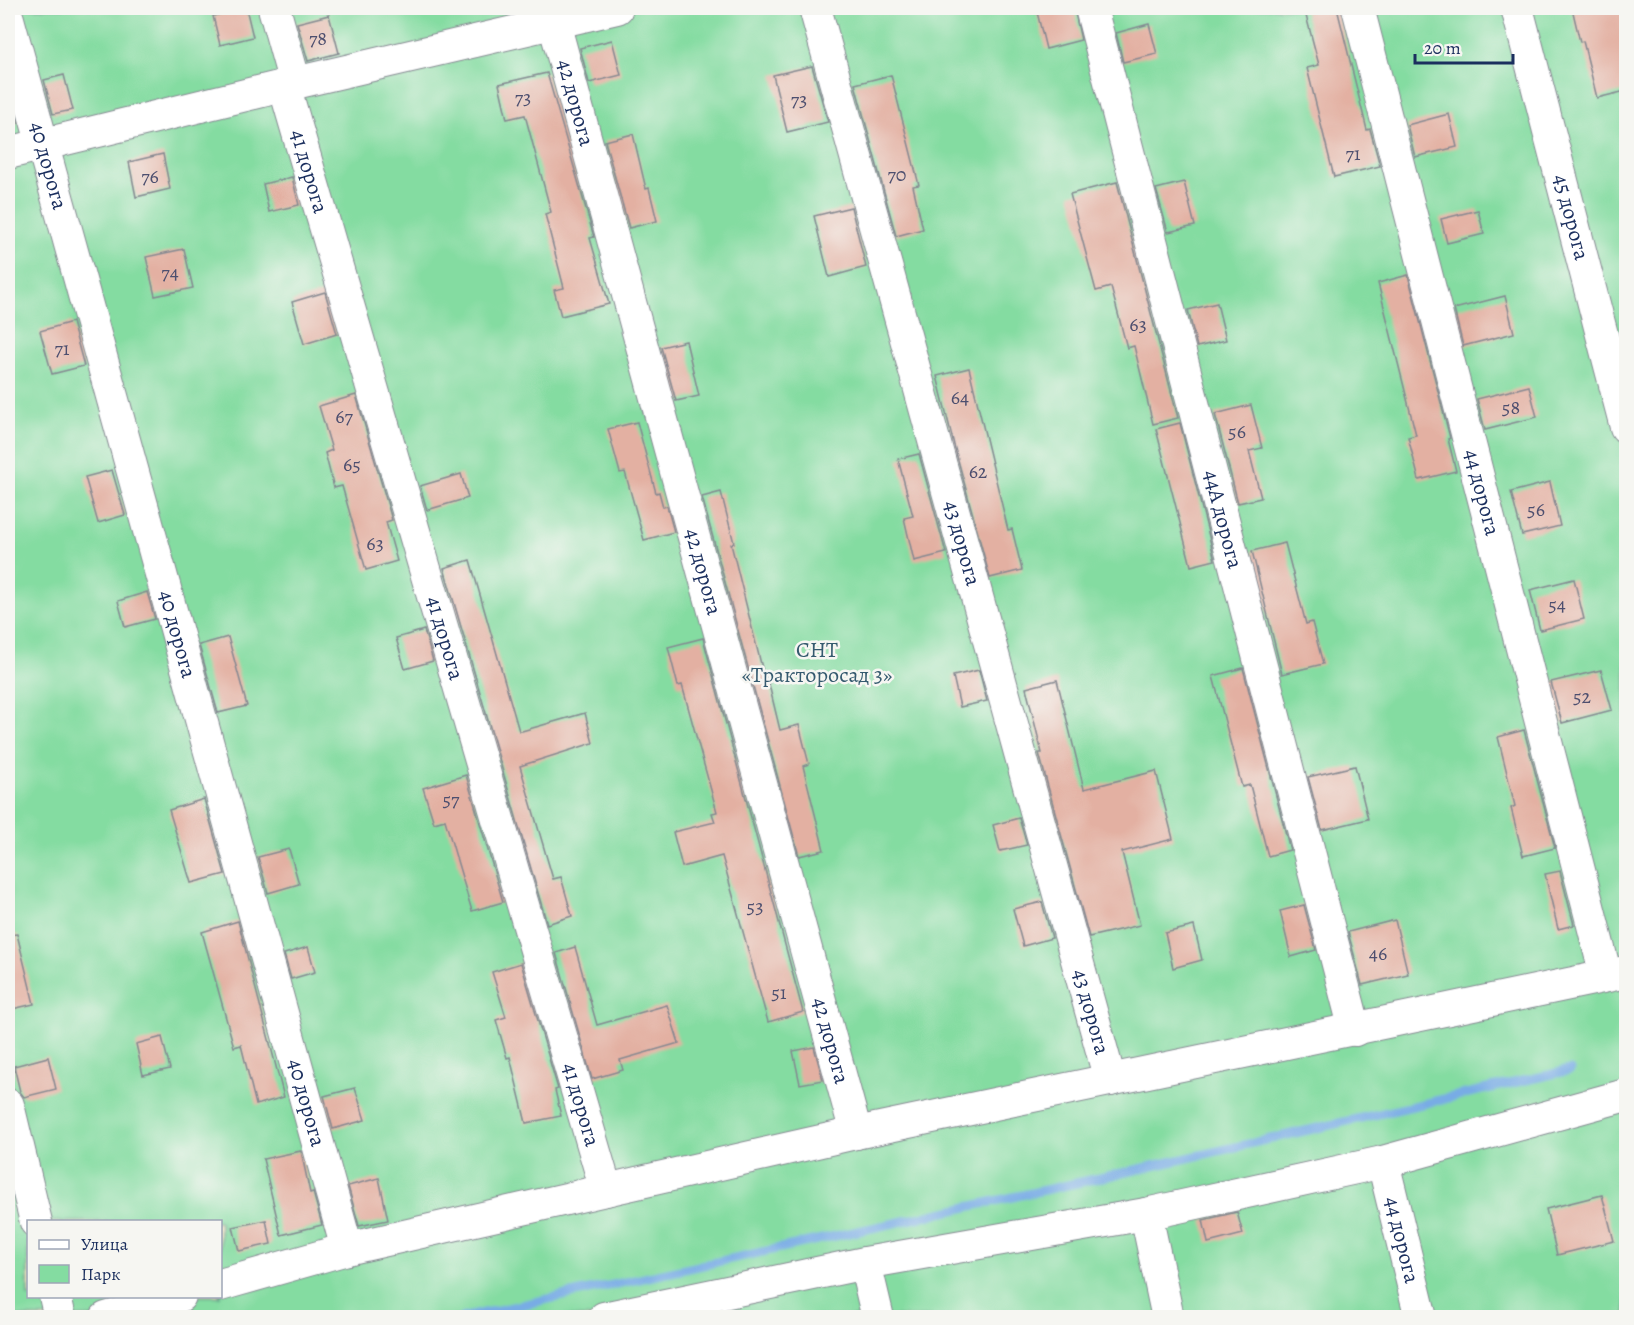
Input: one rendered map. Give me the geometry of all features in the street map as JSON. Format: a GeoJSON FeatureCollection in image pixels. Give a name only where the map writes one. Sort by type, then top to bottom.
{"type":"FeatureCollection","features":[{"type":"Feature","properties":{"kind":"street","name":"41 дорога"},"geometry":{"type":"LineString","coordinates":[[274,8],[289,84],[606,1190]]}},
{"type":"Feature","properties":{"kind":"street"},"geometry":{"type":"LineString","coordinates":[[8,153],[289,84],[552,15],[617,8]]}},
{"type":"Feature","properties":{"kind":"street","name":"43 дорога"},"geometry":{"type":"LineString","coordinates":[[815,8],[1110,1080]]}},
{"type":"Feature","properties":{"kind":"street","name":"44А дорога"},"geometry":{"type":"LineString","coordinates":[[1091,8],[1355,1030]]}},
{"type":"Feature","properties":{"kind":"street","name":"44 дорога"},"geometry":{"type":"LineString","coordinates":[[1358,8],[1616,974]]}},
{"type":"Feature","properties":{"kind":"street","name":"45 дорога"},"geometry":{"type":"LineString","coordinates":[[1517,8],[1626,427]]}},
{"type":"Feature","properties":{"kind":"street","name":"42 дорога"},"geometry":{"type":"LineString","coordinates":[[552,15],[856,1133]]}},
{"type":"Feature","properties":{"kind":"street","name":"40 дорога"},"geometry":{"type":"LineString","coordinates":[[8,19],[347,1250]]}},
{"type":"Feature","properties":{"kind":"street"},"geometry":{"type":"LineString","coordinates":[[222,1284],[347,1250],[856,1133],[1616,974]]}},
{"type":"Feature","properties":{"kind":"street"},"geometry":{"type":"LineString","coordinates":[[614,1316],[865,1263],[1146,1214],[1383,1162],[1626,1095]]}},
{"type":"Feature","properties":{"kind":"street"},"geometry":{"type":"LineString","coordinates":[[8,1105],[36,1220]]}},
{"type":"Feature","properties":{"kind":"street","name":"44 дорога"},"geometry":{"type":"LineString","coordinates":[[1383,1162],[1421,1317]]}},
{"type":"Feature","properties":{"kind":"street"},"geometry":{"type":"LineString","coordinates":[[1146,1214],[1168,1317]]}},
{"type":"Feature","properties":{"kind":"street"},"geometry":{"type":"LineString","coordinates":[[865,1263],[878,1317]]}},
{"type":"Feature","properties":{"kind":"street"},"geometry":{"type":"LineString","coordinates":[[55,1298],[60,1317]]}},
{"type":"Feature","properties":{"kind":"street"},"geometry":{"type":"LineString","coordinates":[[106,1317],[173,1298]]}},
{"type":"Feature","properties":{"kind":"green space","name":"СНТ «Тракторосад 3»"},"geometry":{"type":"Polygon","coordinates":[[[8,8],[1626,8],[1626,1317],[8,1317],[8,8]]]}},
{"type":"Feature","properties":{"kind":"building"},"geometry":{"type":"Polygon","coordinates":[[[246,8],[253,37],[220,45],[213,16],[246,8]]]}},
{"type":"Feature","properties":{"kind":"building"},"geometry":{"type":"Polygon","coordinates":[[[1036,8],[1074,8],[1081,40],[1046,49],[1036,8]]]}},
{"type":"Feature","properties":{"kind":"building"},"geometry":{"type":"Polygon","coordinates":[[[1304,8],[1337,8],[1367,130],[1370,129],[1380,166],[1334,177],[1307,68],[1319,65],[1304,8]]]}},
{"type":"Feature","properties":{"kind":"building"},"geometry":{"type":"Polygon","coordinates":[[[1572,8],[1626,8],[1626,91],[1597,98],[1572,8]]]}},
{"type":"Feature","properties":{"kind":"building"},"geometry":{"type":"Polygon","coordinates":[[[329,15],[339,53],[308,61],[297,23],[329,15]]]}},
{"type":"Feature","properties":{"kind":"building"},"geometry":{"type":"Polygon","coordinates":[[[1149,24],[1157,54],[1123,62],[1116,33],[1149,24]]]}},
{"type":"Feature","properties":{"kind":"building"},"geometry":{"type":"Polygon","coordinates":[[[612,40],[621,75],[589,83],[580,48],[612,40]]]}},
{"type":"Feature","properties":{"kind":"building"},"geometry":{"type":"Polygon","coordinates":[[[812,66],[828,122],[787,132],[773,75],[812,66]]]}},
{"type":"Feature","properties":{"kind":"building"},"geometry":{"type":"Polygon","coordinates":[[[547,73],[594,237],[590,238],[609,304],[561,316],[554,290],[564,288],[545,214],[551,212],[525,115],[507,119],[499,84],[547,73]]]}},
{"type":"Feature","properties":{"kind":"building"},"geometry":{"type":"Polygon","coordinates":[[[64,75],[73,110],[53,114],[44,80],[64,75]]]}},
{"type":"Feature","properties":{"kind":"building"},"geometry":{"type":"Polygon","coordinates":[[[891,75],[919,185],[913,186],[923,229],[896,236],[855,84],[891,75]]]}},
{"type":"Feature","properties":{"kind":"building"},"geometry":{"type":"Polygon","coordinates":[[[8,89],[18,123],[8,126],[8,89]]]}},
{"type":"Feature","properties":{"kind":"building"},"geometry":{"type":"Polygon","coordinates":[[[1449,114],[1457,147],[1415,157],[1407,125],[1449,114]]]}},
{"type":"Feature","properties":{"kind":"building"},"geometry":{"type":"Polygon","coordinates":[[[633,134],[646,189],[649,188],[657,221],[629,228],[605,141],[633,134]]]}},
{"type":"Feature","properties":{"kind":"building"},"geometry":{"type":"Polygon","coordinates":[[[163,154],[170,189],[136,197],[129,162],[163,154]]]}},
{"type":"Feature","properties":{"kind":"building"},"geometry":{"type":"Polygon","coordinates":[[[292,177],[299,205],[269,212],[263,184],[292,177]]]}},
{"type":"Feature","properties":{"kind":"building"},"geometry":{"type":"Polygon","coordinates":[[[1117,182],[1178,418],[1153,424],[1134,346],[1127,348],[1111,287],[1096,291],[1070,194],[1117,182]]]}},
{"type":"Feature","properties":{"kind":"building"},"geometry":{"type":"Polygon","coordinates":[[[1184,182],[1195,226],[1168,232],[1156,189],[1184,182]]]}},
{"type":"Feature","properties":{"kind":"building"},"geometry":{"type":"Polygon","coordinates":[[[851,207],[866,267],[829,277],[814,216],[851,207]]]}},
{"type":"Feature","properties":{"kind":"building"},"geometry":{"type":"Polygon","coordinates":[[[1478,210],[1484,234],[1447,243],[1441,219],[1478,210]]]}},
{"type":"Feature","properties":{"kind":"building"},"geometry":{"type":"Polygon","coordinates":[[[184,249],[193,288],[155,296],[146,257],[184,249]]]}},
{"type":"Feature","properties":{"kind":"building"},"geometry":{"type":"Polygon","coordinates":[[[1408,275],[1450,438],[1448,439],[1456,471],[1419,480],[1408,437],[1416,435],[1378,283],[1408,275]]]}},
{"type":"Feature","properties":{"kind":"building"},"geometry":{"type":"Polygon","coordinates":[[[325,292],[337,334],[304,344],[292,302],[325,292]]]}},
{"type":"Feature","properties":{"kind":"building"},"geometry":{"type":"Polygon","coordinates":[[[1505,296],[1514,333],[1463,346],[1454,309],[1505,296]]]}},
{"type":"Feature","properties":{"kind":"building"},"geometry":{"type":"Polygon","coordinates":[[[1217,303],[1226,340],[1197,347],[1188,310],[1217,303]]]}},
{"type":"Feature","properties":{"kind":"building"},"geometry":{"type":"Polygon","coordinates":[[[72,322],[84,366],[52,374],[40,331],[72,322]]]}},
{"type":"Feature","properties":{"kind":"building"},"geometry":{"type":"Polygon","coordinates":[[[686,341],[699,396],[676,401],[661,347],[686,341]]]}},
{"type":"Feature","properties":{"kind":"building"},"geometry":{"type":"Polygon","coordinates":[[[969,368],[1008,530],[1012,529],[1022,570],[990,578],[937,376],[969,368]]]}},
{"type":"Feature","properties":{"kind":"building"},"geometry":{"type":"Polygon","coordinates":[[[1529,386],[1537,417],[1485,430],[1477,399],[1529,386]]]}},
{"type":"Feature","properties":{"kind":"building"},"geometry":{"type":"Polygon","coordinates":[[[356,395],[392,520],[386,522],[397,561],[366,570],[342,486],[334,488],[325,453],[332,450],[319,406],[356,395]]]}},
{"type":"Feature","properties":{"kind":"building"},"geometry":{"type":"Polygon","coordinates":[[[1251,405],[1262,448],[1249,451],[1261,498],[1238,503],[1215,414],[1251,405]]]}},
{"type":"Feature","properties":{"kind":"building"},"geometry":{"type":"Polygon","coordinates":[[[637,422],[656,493],[659,492],[663,507],[667,506],[674,532],[644,540],[625,472],[620,473],[608,429],[637,422]]]}},
{"type":"Feature","properties":{"kind":"building"},"geometry":{"type":"Polygon","coordinates":[[[1180,423],[1215,560],[1191,566],[1156,429],[1180,423]]]}},
{"type":"Feature","properties":{"kind":"building"},"geometry":{"type":"Polygon","coordinates":[[[919,454],[946,553],[914,561],[904,518],[913,516],[898,459],[919,454]]]}},
{"type":"Feature","properties":{"kind":"building"},"geometry":{"type":"Polygon","coordinates":[[[112,470],[125,515],[98,523],[85,477],[112,470]]]}},
{"type":"Feature","properties":{"kind":"building"},"geometry":{"type":"Polygon","coordinates":[[[461,474],[468,498],[427,510],[420,486],[461,474]]]}},
{"type":"Feature","properties":{"kind":"building"},"geometry":{"type":"Polygon","coordinates":[[[1550,482],[1560,526],[1522,535],[1511,492],[1550,482]]]}},
{"type":"Feature","properties":{"kind":"building"},"geometry":{"type":"Polygon","coordinates":[[[721,492],[734,543],[731,544],[780,730],[799,725],[809,764],[803,766],[824,850],[799,856],[702,497],[721,492]]]}},
{"type":"Feature","properties":{"kind":"building"},"geometry":{"type":"Polygon","coordinates":[[[1285,543],[1306,624],[1312,622],[1323,664],[1282,674],[1252,551],[1285,543]]]}},
{"type":"Feature","properties":{"kind":"building"},"geometry":{"type":"Polygon","coordinates":[[[470,560],[519,731],[585,713],[593,743],[520,766],[553,879],[561,877],[572,916],[547,924],[444,568],[470,560]]]}},
{"type":"Feature","properties":{"kind":"building"},"geometry":{"type":"Polygon","coordinates":[[[1574,579],[1584,619],[1540,630],[1530,590],[1574,579]]]}},
{"type":"Feature","properties":{"kind":"building"},"geometry":{"type":"Polygon","coordinates":[[[147,592],[155,619],[125,627],[118,601],[147,592]]]}},
{"type":"Feature","properties":{"kind":"building"},"geometry":{"type":"Polygon","coordinates":[[[424,630],[433,661],[405,669],[396,638],[424,630]]]}},
{"type":"Feature","properties":{"kind":"building"},"geometry":{"type":"Polygon","coordinates":[[[228,637],[247,706],[218,713],[199,645],[228,637]]]}},
{"type":"Feature","properties":{"kind":"building"},"geometry":{"type":"Polygon","coordinates":[[[703,638],[803,1012],[768,1022],[722,856],[682,867],[673,832],[715,822],[712,813],[717,812],[682,685],[678,686],[668,647],[703,638]]]}},
{"type":"Feature","properties":{"kind":"building"},"geometry":{"type":"Polygon","coordinates":[[[1243,668],[1290,850],[1268,856],[1250,785],[1242,787],[1213,676],[1243,668]]]}},
{"type":"Feature","properties":{"kind":"building"},"geometry":{"type":"Polygon","coordinates":[[[979,670],[987,701],[960,707],[953,676],[979,670]]]}},
{"type":"Feature","properties":{"kind":"building"},"geometry":{"type":"Polygon","coordinates":[[[1601,670],[1612,710],[1562,723],[1551,682],[1601,670]]]}},
{"type":"Feature","properties":{"kind":"building"},"geometry":{"type":"Polygon","coordinates":[[[1057,680],[1084,789],[1156,771],[1173,839],[1122,852],[1140,925],[1089,937],[1039,753],[1042,753],[1026,688],[1057,680]]]}},
{"type":"Feature","properties":{"kind":"building"},"geometry":{"type":"Polygon","coordinates":[[[1524,730],[1555,848],[1523,856],[1511,808],[1515,806],[1498,737],[1524,730]]]}},
{"type":"Feature","properties":{"kind":"building"},"geometry":{"type":"Polygon","coordinates":[[[1355,766],[1368,819],[1322,830],[1308,777],[1355,766]]]}},
{"type":"Feature","properties":{"kind":"building"},"geometry":{"type":"Polygon","coordinates":[[[466,775],[503,902],[472,911],[445,820],[434,823],[423,788],[466,775]]]}},
{"type":"Feature","properties":{"kind":"building"},"geometry":{"type":"Polygon","coordinates":[[[204,799],[225,874],[191,883],[169,810],[204,799]]]}},
{"type":"Feature","properties":{"kind":"building"},"geometry":{"type":"Polygon","coordinates":[[[1019,818],[1027,845],[1000,851],[993,825],[1019,818]]]}},
{"type":"Feature","properties":{"kind":"building"},"geometry":{"type":"Polygon","coordinates":[[[289,849],[299,884],[268,893],[258,857],[289,849]]]}},
{"type":"Feature","properties":{"kind":"building"},"geometry":{"type":"Polygon","coordinates":[[[1560,871],[1574,925],[1558,929],[1545,874],[1560,871]]]}},
{"type":"Feature","properties":{"kind":"building"},"geometry":{"type":"Polygon","coordinates":[[[1042,902],[1052,938],[1023,946],[1013,909],[1042,902]]]}},
{"type":"Feature","properties":{"kind":"building"},"geometry":{"type":"Polygon","coordinates":[[[1304,905],[1316,950],[1291,957],[1280,911],[1304,905]]]}},
{"type":"Feature","properties":{"kind":"building"},"geometry":{"type":"Polygon","coordinates":[[[1395,920],[1408,974],[1362,985],[1348,932],[1395,920]]]}},
{"type":"Feature","properties":{"kind":"building"},"geometry":{"type":"Polygon","coordinates":[[[238,921],[284,1097],[256,1105],[241,1045],[234,1047],[202,932],[238,921]]]}},
{"type":"Feature","properties":{"kind":"building"},"geometry":{"type":"Polygon","coordinates":[[[1194,926],[1202,960],[1173,968],[1165,933],[1194,926]]]}},
{"type":"Feature","properties":{"kind":"building"},"geometry":{"type":"Polygon","coordinates":[[[17,934],[34,1004],[8,1010],[8,935],[17,934]]]}},
{"type":"Feature","properties":{"kind":"building"},"geometry":{"type":"Polygon","coordinates":[[[308,947],[315,972],[291,979],[284,954],[308,947]]]}},
{"type":"Feature","properties":{"kind":"building"},"geometry":{"type":"Polygon","coordinates":[[[575,947],[597,1025],[667,1005],[679,1043],[620,1060],[623,1070],[592,1079],[556,953],[575,947]]]}},
{"type":"Feature","properties":{"kind":"building"},"geometry":{"type":"Polygon","coordinates":[[[521,963],[558,1089],[555,1090],[561,1116],[526,1123],[510,1057],[507,1058],[496,1020],[506,1017],[492,972],[521,963]]]}},
{"type":"Feature","properties":{"kind":"building"},"geometry":{"type":"Polygon","coordinates":[[[162,1037],[170,1069],[143,1075],[136,1044],[162,1037]]]}},
{"type":"Feature","properties":{"kind":"building"},"geometry":{"type":"Polygon","coordinates":[[[814,1047],[823,1080],[800,1084],[793,1051],[814,1047]]]}},
{"type":"Feature","properties":{"kind":"building"},"geometry":{"type":"Polygon","coordinates":[[[48,1057],[56,1089],[24,1097],[20,1092],[14,1066],[48,1057]]]}},
{"type":"Feature","properties":{"kind":"building"},"geometry":{"type":"Polygon","coordinates":[[[355,1088],[365,1120],[333,1129],[324,1096],[355,1088]]]}},
{"type":"Feature","properties":{"kind":"building"},"geometry":{"type":"Polygon","coordinates":[[[301,1151],[310,1193],[313,1192],[322,1225],[281,1235],[263,1159],[301,1151]]]}},
{"type":"Feature","properties":{"kind":"building"},"geometry":{"type":"Polygon","coordinates":[[[379,1178],[388,1220],[359,1226],[348,1186],[379,1178]]]}},
{"type":"Feature","properties":{"kind":"building"},"geometry":{"type":"Polygon","coordinates":[[[1602,1195],[1614,1241],[1557,1255],[1546,1209],[1602,1195]]]}},
{"type":"Feature","properties":{"kind":"building"},"geometry":{"type":"Polygon","coordinates":[[[1237,1212],[1243,1234],[1208,1243],[1203,1220],[1237,1212]]]}},
{"type":"Feature","properties":{"kind":"building"},"geometry":{"type":"Polygon","coordinates":[[[266,1220],[271,1244],[239,1251],[233,1227],[266,1220]]]}},
{"type":"Feature","properties":{"kind":"waterway"},"geometry":{"type":"LineString","coordinates":[[462,1318],[1131,1171],[1570,1070]]}}]}
